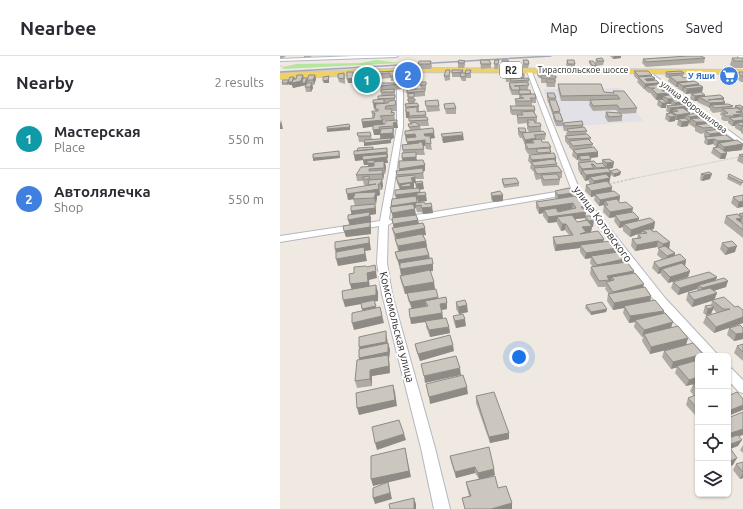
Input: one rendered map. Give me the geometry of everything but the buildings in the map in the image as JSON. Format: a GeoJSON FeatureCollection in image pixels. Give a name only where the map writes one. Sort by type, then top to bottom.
{"type":"FeatureCollection","features":[{"type":"Feature","properties":{"kind":"main road","name":"Тираспольское шоссе"},"geometry":{"type":"LineString","coordinates":[[280,76],[400,70],[743,72]]}},
{"type":"Feature","properties":{"kind":"street"},"geometry":{"type":"LineString","coordinates":[[280,60],[396,56]]}},
{"type":"Feature","properties":{"kind":"street","name":"Комсомольская улица"},"geometry":{"type":"LineString","coordinates":[[400,70],[400,127],[384,223],[382,263],[387,294],[428,448],[442,509]]}},
{"type":"Feature","properties":{"kind":"street","name":"улица Котовского"},"geometry":{"type":"LineString","coordinates":[[528,70],[576,191],[661,301],[710,353]]}},
{"type":"Feature","properties":{"kind":"street","name":"улица Ворошилова"},"geometry":{"type":"LineString","coordinates":[[645,71],[743,144]]}},
{"type":"Feature","properties":{"kind":"street"},"geometry":{"type":"LineString","coordinates":[[280,239],[576,191]]}},
{"type":"Feature","properties":{"kind":"street"},"geometry":{"type":"LineString","coordinates":[[731,375],[743,388]]}},
{"type":"Feature","properties":{"kind":"path"},"geometry":{"type":"LineString","coordinates":[[607,185],[743,156]]}},
{"type":"Feature","properties":{"kind":"shaded area"},"geometry":{"type":"Polygon","coordinates":[[[620,88],[643,121],[558,128],[543,89],[620,88]]]}},
{"type":"Feature","properties":{"kind":"green space"},"geometry":{"type":"Polygon","coordinates":[[[376,60],[401,63],[282,69],[284,67],[296,64],[361,63],[376,60]]]}},
{"type":"Feature","properties":{"kind":"railway"},"geometry":{"type":"LineString","coordinates":[[280,72],[551,56]]}},
{"type":"Feature","properties":{"kind":"place","name":"Автолялечка"},"geometry":{"type":"Point","coordinates":[408,75]}},
{"type":"Feature","properties":{"kind":"place","name":"У Яши"},"geometry":{"type":"Point","coordinates":[729,76]}},
{"type":"Feature","properties":{"kind":"place","name":"Мастерская"},"geometry":{"type":"Point","coordinates":[367,80]}}]}
